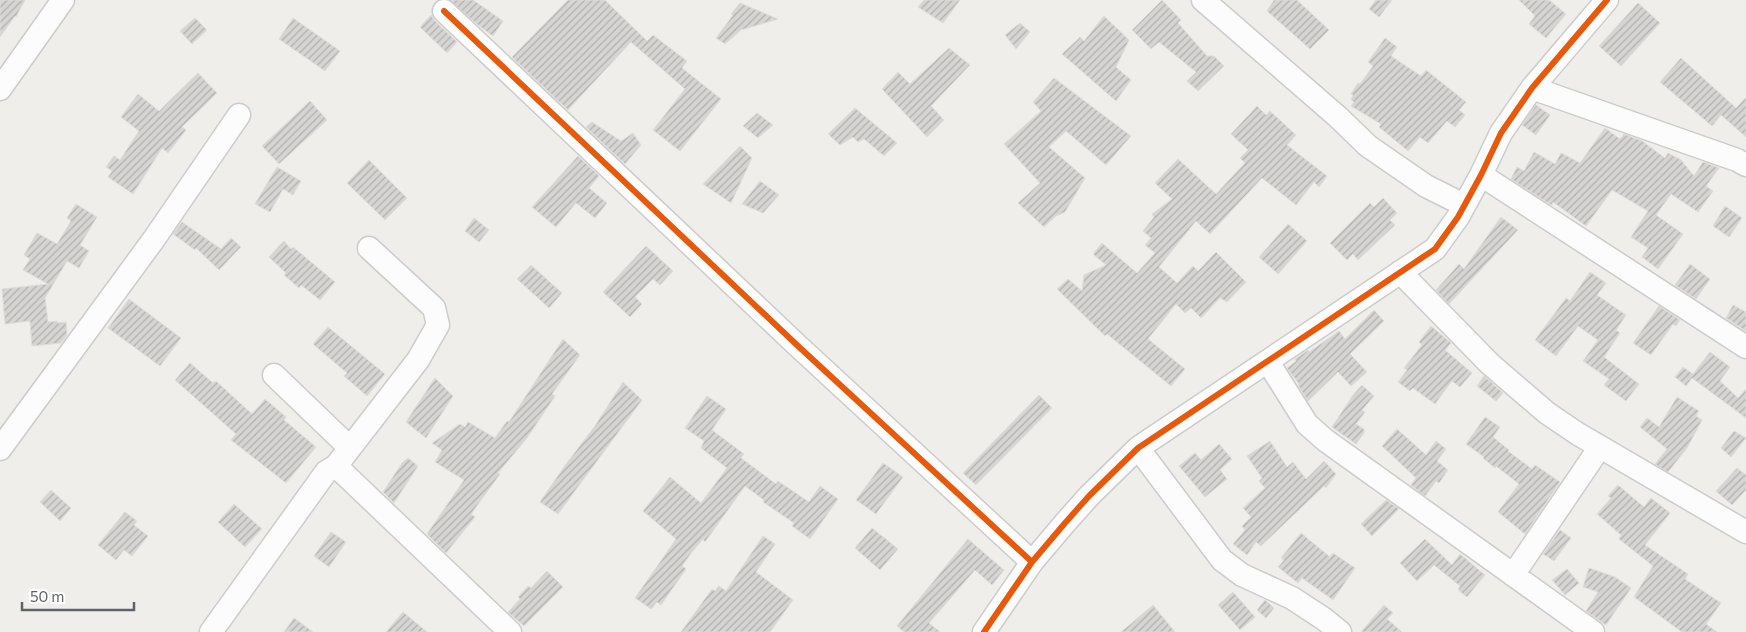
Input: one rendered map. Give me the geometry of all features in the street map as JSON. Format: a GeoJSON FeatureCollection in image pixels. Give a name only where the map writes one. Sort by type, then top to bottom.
{"type":"FeatureCollection","features":[{"type":"Feature","properties":{"kind":"street"},"geometry":{"type":"LineString","coordinates":[[0,89],[63,0]]}},
{"type":"Feature","properties":{"kind":"street"},"geometry":{"type":"LineString","coordinates":[[1203,0],[1338,117],[1368,146],[1426,186],[1464,205]]}},
{"type":"Feature","properties":{"kind":"street"},"geometry":{"type":"LineString","coordinates":[[984,632],[1032,562],[1089,496],[1138,448],[1435,249],[1458,217],[1502,133],[1532,88],[1607,0]]}},
{"type":"Feature","properties":{"kind":"street"},"geometry":{"type":"LineString","coordinates":[[444,11],[798,346],[1032,562]]}},
{"type":"Feature","properties":{"kind":"street"},"geometry":{"type":"LineString","coordinates":[[1532,88],[1746,165]]}},
{"type":"Feature","properties":{"kind":"street"},"geometry":{"type":"LineString","coordinates":[[0,449],[154,239],[239,115]]}},
{"type":"Feature","properties":{"kind":"street"},"geometry":{"type":"LineString","coordinates":[[1481,175],[1746,347]]}},
{"type":"Feature","properties":{"kind":"street"},"geometry":{"type":"LineString","coordinates":[[211,632],[326,472],[336,466],[418,360],[438,325],[434,308],[370,248]]}},
{"type":"Feature","properties":{"kind":"street"},"geometry":{"type":"LineString","coordinates":[[1400,272],[1490,364],[1547,413],[1600,447],[1746,532]]}},
{"type":"Feature","properties":{"kind":"street"},"geometry":{"type":"LineString","coordinates":[[1268,362],[1307,424],[1325,440],[1593,632]]}},
{"type":"Feature","properties":{"kind":"street"},"geometry":{"type":"LineString","coordinates":[[274,375],[349,448]]}},
{"type":"Feature","properties":{"kind":"street"},"geometry":{"type":"LineString","coordinates":[[1514,576],[1600,447]]}},
{"type":"Feature","properties":{"kind":"street"},"geometry":{"type":"LineString","coordinates":[[1138,448],[1222,560],[1242,575],[1292,598],[1340,632]]}},
{"type":"Feature","properties":{"kind":"street"},"geometry":{"type":"LineString","coordinates":[[336,466],[510,632]]}},
{"type":"Feature","properties":{"kind":"building"},"geometry":{"type":"Polygon","coordinates":[[[0,0],[25,0],[16,17],[0,37],[0,0]]]}},
{"type":"Feature","properties":{"kind":"building"},"geometry":{"type":"Polygon","coordinates":[[[450,0],[473,0],[503,21],[493,36],[450,0]]]}},
{"type":"Feature","properties":{"kind":"building"},"geometry":{"type":"Polygon","coordinates":[[[568,0],[605,0],[647,41],[653,35],[687,61],[682,68],[721,99],[680,151],[653,130],[685,89],[631,42],[568,110],[512,57],[568,0]]]}},
{"type":"Feature","properties":{"kind":"building"},"geometry":{"type":"Polygon","coordinates":[[[924,0],[960,0],[943,23],[918,7],[924,0]]]}},
{"type":"Feature","properties":{"kind":"building"},"geometry":{"type":"Polygon","coordinates":[[[1162,0],[1181,20],[1178,23],[1207,56],[1214,56],[1224,66],[1198,91],[1187,81],[1196,72],[1159,42],[1151,49],[1132,30],[1162,0]]]}},
{"type":"Feature","properties":{"kind":"building"},"geometry":{"type":"Polygon","coordinates":[[[1274,0],[1297,0],[1329,30],[1310,49],[1267,11],[1274,0]]]}},
{"type":"Feature","properties":{"kind":"building"},"geometry":{"type":"Polygon","coordinates":[[[1376,0],[1392,0],[1379,17],[1369,9],[1376,0]]]}},
{"type":"Feature","properties":{"kind":"building"},"geometry":{"type":"Polygon","coordinates":[[[1519,0],[1549,0],[1566,14],[1546,38],[1529,24],[1535,16],[1519,0]]]}},
{"type":"Feature","properties":{"kind":"building"},"geometry":{"type":"Polygon","coordinates":[[[740,3],[778,19],[741,30],[725,44],[716,38],[740,3]]]}},
{"type":"Feature","properties":{"kind":"building"},"geometry":{"type":"Polygon","coordinates":[[[1638,3],[1660,23],[1621,66],[1599,46],[1638,3]]]}},
{"type":"Feature","properties":{"kind":"building"},"geometry":{"type":"Polygon","coordinates":[[[431,15],[457,42],[447,53],[420,27],[431,15]]]}},
{"type":"Feature","properties":{"kind":"building"},"geometry":{"type":"Polygon","coordinates":[[[1104,16],[1129,40],[1116,67],[1131,80],[1116,101],[1062,54],[1080,37],[1084,41],[1104,16]]]}},
{"type":"Feature","properties":{"kind":"building"},"geometry":{"type":"Polygon","coordinates":[[[195,18],[207,30],[192,44],[180,31],[195,18]]]}},
{"type":"Feature","properties":{"kind":"building"},"geometry":{"type":"Polygon","coordinates":[[[293,18],[340,51],[325,71],[279,39],[293,18]]]}},
{"type":"Feature","properties":{"kind":"building"},"geometry":{"type":"Polygon","coordinates":[[[1020,23],[1030,32],[1016,49],[1005,35],[1020,23]]]}},
{"type":"Feature","properties":{"kind":"building"},"geometry":{"type":"Polygon","coordinates":[[[1385,38],[1397,47],[1391,56],[1421,76],[1426,70],[1466,102],[1459,110],[1465,115],[1455,127],[1447,121],[1428,143],[1420,137],[1408,151],[1379,127],[1381,124],[1351,106],[1354,102],[1351,100],[1353,95],[1351,94],[1373,66],[1368,62],[1385,38]]]}},
{"type":"Feature","properties":{"kind":"building"},"geometry":{"type":"Polygon","coordinates":[[[949,48],[970,65],[931,106],[944,120],[927,137],[882,89],[898,72],[910,84],[949,48]]]}},
{"type":"Feature","properties":{"kind":"building"},"geometry":{"type":"Polygon","coordinates":[[[1681,58],[1736,108],[1746,97],[1746,137],[1721,115],[1712,126],[1660,82],[1681,58]]]}},
{"type":"Feature","properties":{"kind":"building"},"geometry":{"type":"Polygon","coordinates":[[[198,73],[217,93],[182,127],[186,130],[168,153],[162,148],[133,194],[108,177],[112,171],[106,167],[114,156],[120,160],[139,131],[121,117],[138,94],[159,111],[198,73]]]}},
{"type":"Feature","properties":{"kind":"building"},"geometry":{"type":"Polygon","coordinates":[[[1054,78],[1131,136],[1106,165],[1066,131],[1049,147],[1085,178],[1065,212],[1056,216],[1044,227],[1018,203],[1040,183],[1004,144],[1041,111],[1033,102],[1054,78]]]}},
{"type":"Feature","properties":{"kind":"building"},"geometry":{"type":"Polygon","coordinates":[[[310,101],[327,120],[279,164],[262,146],[310,101]]]}},
{"type":"Feature","properties":{"kind":"building"},"geometry":{"type":"Polygon","coordinates":[[[1536,105],[1550,115],[1536,135],[1522,125],[1536,105]]]}},
{"type":"Feature","properties":{"kind":"building"},"geometry":{"type":"Polygon","coordinates":[[[1257,106],[1266,115],[1270,111],[1296,135],[1287,145],[1327,176],[1319,187],[1314,182],[1296,205],[1262,178],[1210,234],[1196,221],[1159,267],[1177,283],[1193,266],[1198,271],[1216,252],[1246,282],[1227,302],[1220,298],[1201,318],[1191,308],[1185,313],[1176,304],[1148,339],[1185,369],[1171,386],[1107,334],[1105,336],[1057,289],[1068,279],[1082,291],[1084,275],[1106,265],[1093,254],[1102,243],[1137,273],[1155,253],[1145,245],[1151,238],[1143,231],[1154,217],[1152,214],[1172,199],[1155,183],[1178,159],[1216,194],[1245,163],[1240,158],[1248,150],[1231,134],[1257,106]]]}},
{"type":"Feature","properties":{"kind":"building"},"geometry":{"type":"Polygon","coordinates":[[[855,108],[897,143],[884,156],[864,139],[858,142],[853,137],[840,145],[828,134],[855,108]]]}},
{"type":"Feature","properties":{"kind":"building"},"geometry":{"type":"Polygon","coordinates":[[[757,113],[773,125],[758,138],[743,126],[757,113]]]}},
{"type":"Feature","properties":{"kind":"building"},"geometry":{"type":"Polygon","coordinates":[[[592,122],[621,141],[633,133],[641,145],[625,164],[586,127],[592,122]]]}},
{"type":"Feature","properties":{"kind":"building"},"geometry":{"type":"Polygon","coordinates":[[[1605,128],[1620,139],[1624,134],[1642,141],[1665,158],[1668,153],[1681,160],[1694,176],[1703,162],[1719,168],[1706,186],[1713,191],[1698,212],[1671,194],[1656,215],[1683,234],[1658,269],[1642,257],[1648,248],[1631,237],[1648,211],[1612,190],[1586,226],[1553,202],[1552,205],[1548,203],[1511,179],[1517,167],[1524,171],[1534,152],[1555,164],[1561,153],[1580,163],[1605,128]]]}},
{"type":"Feature","properties":{"kind":"building"},"geometry":{"type":"Polygon","coordinates":[[[740,146],[752,158],[731,203],[703,184],[740,146]]]}},
{"type":"Feature","properties":{"kind":"building"},"geometry":{"type":"Polygon","coordinates":[[[578,156],[599,176],[589,188],[607,203],[595,218],[576,203],[556,227],[532,207],[578,156]]]}},
{"type":"Feature","properties":{"kind":"building"},"geometry":{"type":"Polygon","coordinates":[[[369,160],[407,198],[385,220],[347,183],[369,160]]]}},
{"type":"Feature","properties":{"kind":"building"},"geometry":{"type":"Polygon","coordinates":[[[277,167],[301,181],[293,195],[283,189],[270,212],[255,204],[277,167]]]}},
{"type":"Feature","properties":{"kind":"building"},"geometry":{"type":"Polygon","coordinates":[[[760,181],[779,195],[763,213],[742,204],[760,181]]]}},
{"type":"Feature","properties":{"kind":"building"},"geometry":{"type":"Polygon","coordinates":[[[1383,198],[1397,213],[1390,220],[1395,225],[1358,260],[1353,254],[1347,260],[1330,243],[1370,203],[1374,207],[1383,198]]]}},
{"type":"Feature","properties":{"kind":"building"},"geometry":{"type":"Polygon","coordinates":[[[76,204],[97,217],[80,245],[89,251],[79,268],[67,261],[45,298],[48,322],[66,322],[67,335],[61,343],[32,346],[30,321],[5,324],[2,289],[48,284],[23,270],[30,259],[24,255],[37,233],[57,244],[71,221],[67,218],[76,204]]]}},
{"type":"Feature","properties":{"kind":"building"},"geometry":{"type":"Polygon","coordinates":[[[1725,206],[1742,218],[1729,237],[1713,226],[1725,206]]]}},
{"type":"Feature","properties":{"kind":"building"},"geometry":{"type":"Polygon","coordinates":[[[1501,217],[1518,230],[1449,304],[1436,290],[1459,264],[1464,269],[1501,217]]]}},
{"type":"Feature","properties":{"kind":"building"},"geometry":{"type":"Polygon","coordinates":[[[474,218],[489,230],[479,242],[465,231],[474,218]]]}},
{"type":"Feature","properties":{"kind":"building"},"geometry":{"type":"Polygon","coordinates":[[[182,222],[221,249],[231,238],[241,247],[219,270],[196,248],[195,250],[173,234],[182,222]]]}},
{"type":"Feature","properties":{"kind":"building"},"geometry":{"type":"Polygon","coordinates":[[[1288,224],[1307,241],[1278,274],[1259,257],[1288,224]]]}},
{"type":"Feature","properties":{"kind":"building"},"geometry":{"type":"Polygon","coordinates":[[[284,241],[291,249],[293,247],[335,282],[320,300],[301,285],[299,288],[284,275],[286,273],[269,257],[284,241]]]}},
{"type":"Feature","properties":{"kind":"building"},"geometry":{"type":"Polygon","coordinates":[[[646,246],[673,271],[660,285],[653,279],[635,297],[642,304],[630,317],[603,292],[646,246]]]}},
{"type":"Feature","properties":{"kind":"building"},"geometry":{"type":"Polygon","coordinates":[[[1690,264],[1710,279],[1696,299],[1675,285],[1690,264]]]}},
{"type":"Feature","properties":{"kind":"building"},"geometry":{"type":"Polygon","coordinates":[[[531,265],[562,293],[549,308],[517,279],[531,265]]]}},
{"type":"Feature","properties":{"kind":"building"},"geometry":{"type":"Polygon","coordinates":[[[1590,272],[1606,283],[1597,295],[1626,315],[1616,330],[1620,333],[1604,357],[1639,384],[1626,401],[1604,385],[1609,379],[1583,361],[1598,340],[1578,326],[1556,356],[1535,340],[1566,298],[1570,301],[1590,272]]]}},
{"type":"Feature","properties":{"kind":"building"},"geometry":{"type":"Polygon","coordinates":[[[129,299],[181,338],[160,366],[108,328],[129,299]]]}},
{"type":"Feature","properties":{"kind":"building"},"geometry":{"type":"Polygon","coordinates":[[[1733,305],[1746,312],[1746,331],[1726,318],[1733,305]]]}},
{"type":"Feature","properties":{"kind":"building"},"geometry":{"type":"Polygon","coordinates":[[[1659,306],[1680,320],[1676,326],[1673,324],[1651,355],[1633,343],[1659,306]]]}},
{"type":"Feature","properties":{"kind":"building"},"geometry":{"type":"Polygon","coordinates":[[[1374,310],[1384,321],[1350,354],[1367,372],[1351,386],[1338,372],[1308,401],[1299,384],[1287,368],[1296,361],[1295,359],[1308,350],[1309,352],[1339,331],[1345,339],[1374,310]]]}},
{"type":"Feature","properties":{"kind":"building"},"geometry":{"type":"Polygon","coordinates":[[[1431,326],[1451,343],[1445,350],[1472,373],[1460,387],[1452,381],[1435,404],[1413,388],[1410,391],[1398,382],[1407,370],[1404,368],[1422,345],[1419,342],[1431,326]]]}},
{"type":"Feature","properties":{"kind":"building"},"geometry":{"type":"Polygon","coordinates":[[[328,327],[385,374],[367,396],[344,376],[347,373],[313,344],[328,327]]]}},
{"type":"Feature","properties":{"kind":"building"},"geometry":{"type":"Polygon","coordinates":[[[563,339],[580,355],[552,394],[555,396],[527,438],[498,473],[500,474],[471,514],[475,517],[446,553],[427,534],[464,480],[435,462],[442,450],[432,443],[460,424],[465,427],[468,422],[495,438],[507,421],[509,422],[563,339]]]}},
{"type":"Feature","properties":{"kind":"building"},"geometry":{"type":"Polygon","coordinates":[[[1710,352],[1730,367],[1720,381],[1738,398],[1746,389],[1746,418],[1692,378],[1686,386],[1675,377],[1683,367],[1693,374],[1710,352]]]}},
{"type":"Feature","properties":{"kind":"building"},"geometry":{"type":"Polygon","coordinates":[[[190,363],[213,383],[216,381],[252,414],[265,399],[286,417],[284,420],[316,447],[286,483],[231,440],[236,434],[175,380],[190,363]]]}},
{"type":"Feature","properties":{"kind":"building"},"geometry":{"type":"Polygon","coordinates":[[[1484,376],[1503,393],[1496,401],[1477,386],[1484,376]]]}},
{"type":"Feature","properties":{"kind":"building"},"geometry":{"type":"Polygon","coordinates":[[[435,378],[453,396],[426,438],[406,422],[435,378]]]}},
{"type":"Feature","properties":{"kind":"building"},"geometry":{"type":"Polygon","coordinates":[[[623,382],[642,400],[558,514],[540,502],[595,426],[623,382]]]}},
{"type":"Feature","properties":{"kind":"building"},"geometry":{"type":"Polygon","coordinates":[[[1362,385],[1374,396],[1362,410],[1365,412],[1356,424],[1364,429],[1364,433],[1356,444],[1332,427],[1353,395],[1362,385]]]}},
{"type":"Feature","properties":{"kind":"building"},"geometry":{"type":"Polygon","coordinates":[[[1039,395],[1052,408],[976,485],[963,473],[1039,395]]]}},
{"type":"Feature","properties":{"kind":"building"},"geometry":{"type":"Polygon","coordinates":[[[707,396],[726,409],[712,430],[744,454],[741,458],[776,484],[778,481],[809,502],[820,486],[838,499],[810,539],[792,526],[794,523],[763,502],[764,500],[745,486],[705,542],[703,539],[682,566],[686,569],[661,605],[657,602],[651,609],[635,598],[676,539],[643,511],[670,477],[701,503],[727,468],[701,448],[704,441],[685,428],[707,396]]]}},
{"type":"Feature","properties":{"kind":"building"},"geometry":{"type":"Polygon","coordinates":[[[1677,397],[1699,411],[1696,416],[1702,420],[1687,448],[1668,472],[1655,464],[1667,449],[1640,427],[1647,418],[1659,427],[1677,397]]]}},
{"type":"Feature","properties":{"kind":"building"},"geometry":{"type":"Polygon","coordinates":[[[1485,417],[1500,427],[1493,437],[1508,451],[1532,469],[1535,465],[1560,482],[1525,534],[1498,512],[1519,484],[1496,466],[1495,468],[1466,444],[1485,417]]]}},
{"type":"Feature","properties":{"kind":"building"},"geometry":{"type":"Polygon","coordinates":[[[1397,429],[1426,455],[1436,441],[1446,449],[1437,461],[1448,470],[1439,483],[1436,481],[1425,496],[1411,485],[1416,478],[1382,446],[1397,429]]]}},
{"type":"Feature","properties":{"kind":"building"},"geometry":{"type":"Polygon","coordinates":[[[1734,431],[1746,438],[1731,457],[1721,448],[1734,431]]]}},
{"type":"Feature","properties":{"kind":"building"},"geometry":{"type":"Polygon","coordinates":[[[1270,441],[1287,467],[1293,462],[1306,479],[1324,461],[1336,474],[1326,488],[1324,486],[1261,546],[1256,542],[1247,555],[1233,544],[1245,530],[1242,526],[1251,517],[1243,508],[1265,488],[1259,481],[1262,478],[1247,456],[1270,441]]]}},
{"type":"Feature","properties":{"kind":"building"},"geometry":{"type":"Polygon","coordinates":[[[1219,444],[1232,459],[1220,470],[1227,479],[1205,497],[1179,466],[1195,453],[1201,460],[1219,444]]]}},
{"type":"Feature","properties":{"kind":"building"},"geometry":{"type":"Polygon","coordinates":[[[408,458],[418,466],[394,503],[383,492],[402,463],[408,458]]]}},
{"type":"Feature","properties":{"kind":"building"},"geometry":{"type":"Polygon","coordinates":[[[883,463],[903,477],[876,514],[856,500],[883,463]]]}},
{"type":"Feature","properties":{"kind":"building"},"geometry":{"type":"Polygon","coordinates":[[[1737,468],[1746,475],[1746,490],[1732,505],[1716,491],[1737,468]]]}},
{"type":"Feature","properties":{"kind":"building"},"geometry":{"type":"Polygon","coordinates":[[[1618,485],[1644,507],[1651,498],[1670,513],[1645,545],[1688,574],[1685,579],[1721,603],[1706,624],[1717,632],[1682,632],[1634,597],[1653,566],[1619,539],[1621,535],[1597,514],[1611,498],[1608,496],[1618,485]]]}},
{"type":"Feature","properties":{"kind":"building"},"geometry":{"type":"Polygon","coordinates":[[[51,490],[71,508],[60,521],[40,502],[51,490]]]}},
{"type":"Feature","properties":{"kind":"building"},"geometry":{"type":"Polygon","coordinates":[[[1386,500],[1399,509],[1372,536],[1361,524],[1386,500]]]}},
{"type":"Feature","properties":{"kind":"building"},"geometry":{"type":"Polygon","coordinates":[[[234,504],[262,529],[245,547],[218,522],[234,504]]]}},
{"type":"Feature","properties":{"kind":"building"},"geometry":{"type":"Polygon","coordinates":[[[125,512],[137,521],[134,525],[148,536],[132,556],[124,550],[116,560],[98,545],[125,512]]]}},
{"type":"Feature","properties":{"kind":"building"},"geometry":{"type":"Polygon","coordinates":[[[872,528],[898,549],[880,570],[855,548],[872,528]]]}},
{"type":"Feature","properties":{"kind":"building"},"geometry":{"type":"Polygon","coordinates":[[[1560,530],[1571,538],[1554,561],[1543,554],[1560,530]]]}},
{"type":"Feature","properties":{"kind":"building"},"geometry":{"type":"Polygon","coordinates":[[[331,532],[346,542],[329,567],[314,556],[331,532]]]}},
{"type":"Feature","properties":{"kind":"building"},"geometry":{"type":"Polygon","coordinates":[[[1301,533],[1330,557],[1333,553],[1355,568],[1333,600],[1302,578],[1298,583],[1278,567],[1284,560],[1281,558],[1301,533]]]}},
{"type":"Feature","properties":{"kind":"building"},"geometry":{"type":"Polygon","coordinates":[[[763,536],[775,544],[756,572],[793,600],[770,632],[681,632],[712,589],[715,591],[719,586],[726,591],[763,536]]]}},
{"type":"Feature","properties":{"kind":"building"},"geometry":{"type":"Polygon","coordinates":[[[968,539],[1004,570],[992,585],[975,570],[929,623],[940,632],[904,632],[897,626],[968,539]]]}},
{"type":"Feature","properties":{"kind":"building"},"geometry":{"type":"Polygon","coordinates":[[[1425,539],[1452,565],[1460,554],[1485,575],[1467,597],[1458,590],[1460,586],[1434,565],[1417,581],[1400,563],[1425,539]]]}},
{"type":"Feature","properties":{"kind":"building"},"geometry":{"type":"Polygon","coordinates":[[[1589,568],[1615,577],[1631,588],[1606,625],[1586,611],[1598,592],[1583,587],[1589,568]]]}},
{"type":"Feature","properties":{"kind":"building"},"geometry":{"type":"Polygon","coordinates":[[[1567,569],[1579,583],[1565,595],[1552,580],[1567,569]]]}},
{"type":"Feature","properties":{"kind":"building"},"geometry":{"type":"Polygon","coordinates":[[[547,571],[563,587],[524,626],[508,612],[520,599],[518,597],[528,586],[531,588],[547,571]]]}},
{"type":"Feature","properties":{"kind":"building"},"geometry":{"type":"Polygon","coordinates":[[[1233,592],[1255,617],[1240,630],[1218,605],[1233,592]]]}},
{"type":"Feature","properties":{"kind":"building"},"geometry":{"type":"Polygon","coordinates":[[[1265,600],[1274,608],[1266,618],[1257,610],[1265,600]]]}},
{"type":"Feature","properties":{"kind":"building"},"geometry":{"type":"Polygon","coordinates":[[[1153,605],[1175,632],[1121,632],[1153,605]]]}},
{"type":"Feature","properties":{"kind":"building"},"geometry":{"type":"Polygon","coordinates":[[[1384,605],[1393,613],[1387,619],[1402,632],[1361,632],[1384,605]]]}},
{"type":"Feature","properties":{"kind":"building"},"geometry":{"type":"Polygon","coordinates":[[[403,612],[427,632],[386,632],[403,612]]]}},
{"type":"Feature","properties":{"kind":"building"},"geometry":{"type":"Polygon","coordinates":[[[294,618],[313,632],[284,632],[294,618]]]}},
{"type":"Feature","properties":{"kind":"cycle path"},"geometry":{"type":"LineString","coordinates":[[984,632],[1032,562],[1089,496],[1138,448],[1435,249],[1458,217],[1501,133],[1532,88],[1607,0]]}},
{"type":"Feature","properties":{"kind":"cycle path"},"geometry":{"type":"LineString","coordinates":[[444,11],[798,346],[1032,562]]}}]}
